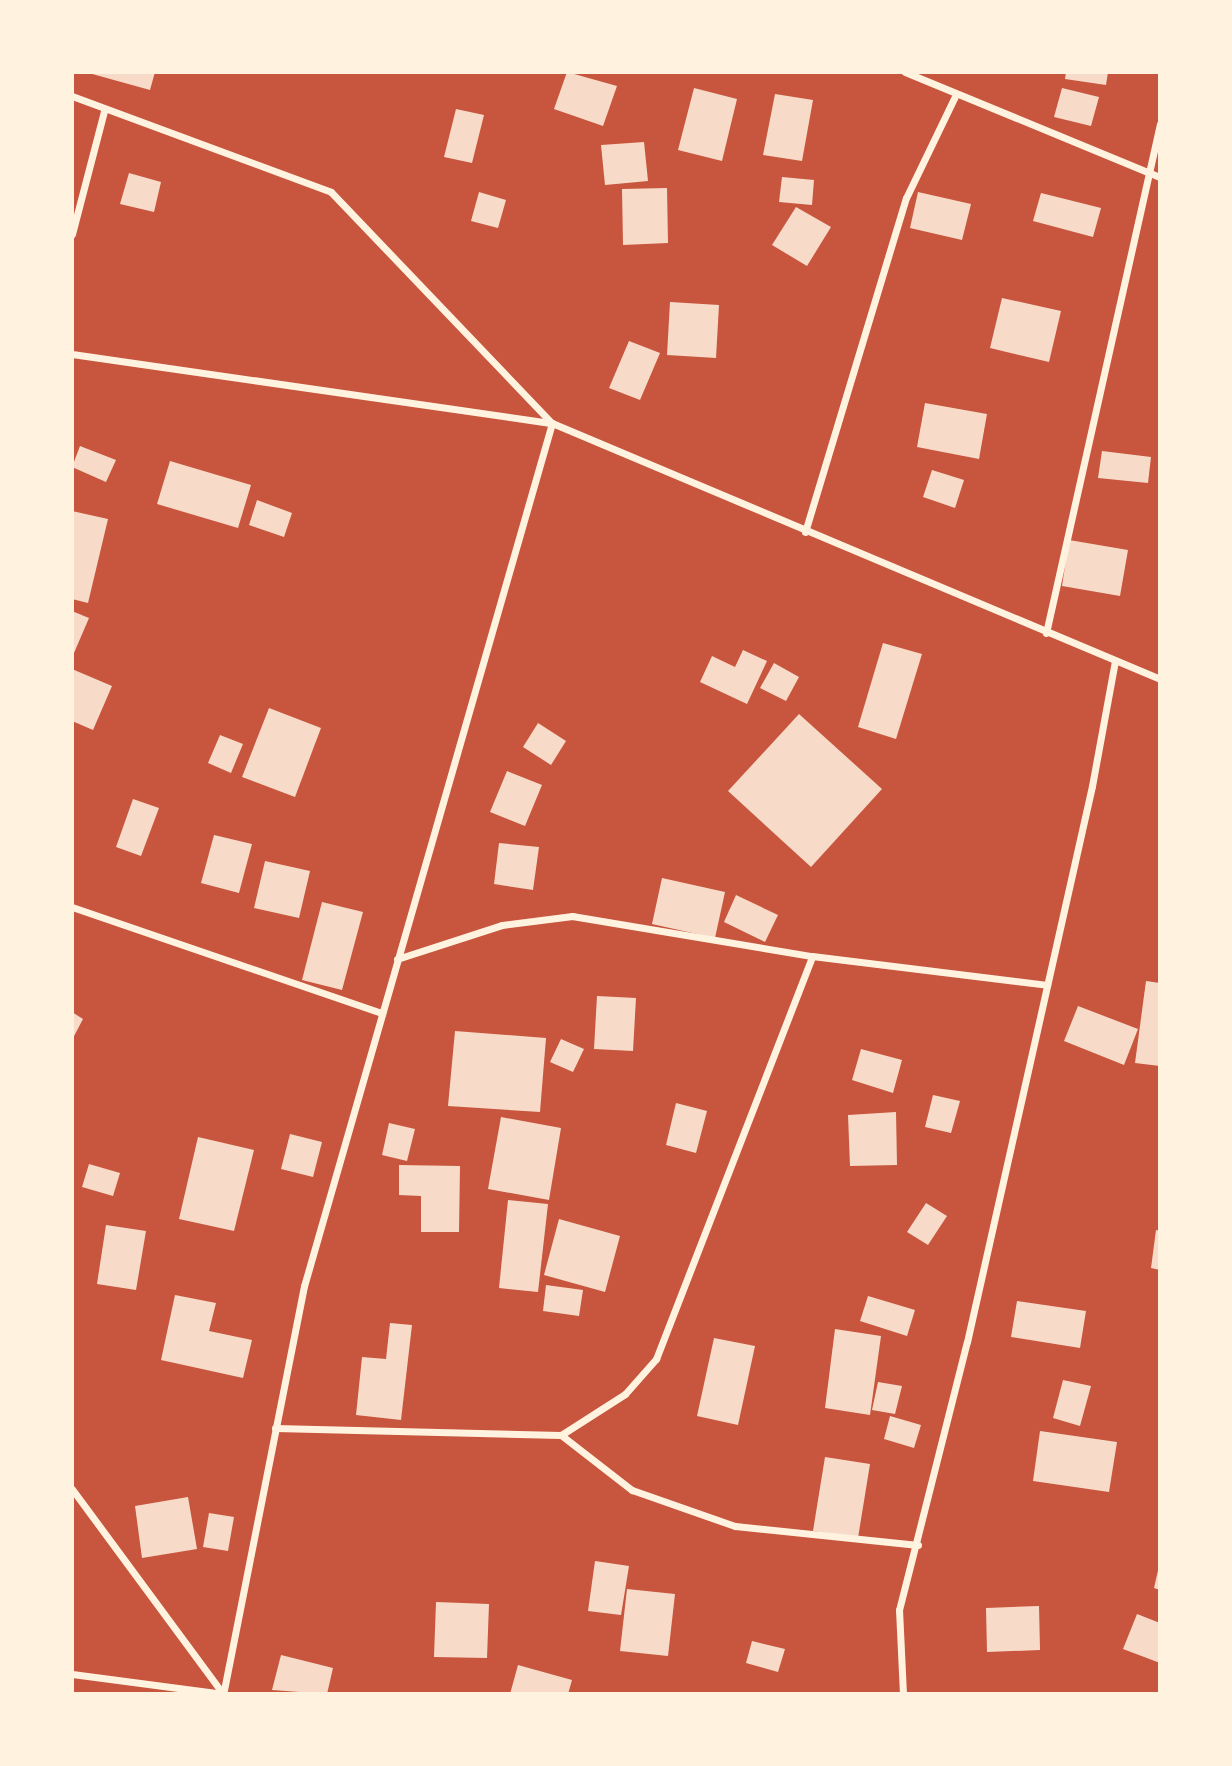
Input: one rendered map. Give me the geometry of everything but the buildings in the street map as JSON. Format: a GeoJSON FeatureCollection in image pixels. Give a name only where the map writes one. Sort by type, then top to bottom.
{"type":"FeatureCollection","features":[{"type":"Feature","properties":{"kind":"street"},"geometry":{"type":"LineString","coordinates":[[905,72],[955,96],[1150,176],[1160,177]]}},
{"type":"Feature","properties":{"kind":"street"},"geometry":{"type":"LineString","coordinates":[[72,96],[104,111],[331,192],[552,423]]}},
{"type":"Feature","properties":{"kind":"street"},"geometry":{"type":"LineString","coordinates":[[805,532],[906,198],[955,96]]}},
{"type":"Feature","properties":{"kind":"street"},"geometry":{"type":"LineString","coordinates":[[72,234],[104,111]]}},
{"type":"Feature","properties":{"kind":"street"},"geometry":{"type":"LineString","coordinates":[[1046,633],[1160,124]]}},
{"type":"Feature","properties":{"kind":"street"},"geometry":{"type":"LineString","coordinates":[[72,354],[552,423],[805,532],[1160,679]]}},
{"type":"Feature","properties":{"kind":"street"},"geometry":{"type":"LineString","coordinates":[[224,1694],[304,1286],[552,423]]}},
{"type":"Feature","properties":{"kind":"street"},"geometry":{"type":"LineString","coordinates":[[903,1694],[898,1610],[918,1545],[1047,985],[1115,661]]}},
{"type":"Feature","properties":{"kind":"street"},"geometry":{"type":"LineString","coordinates":[[72,907],[382,1013]]}},
{"type":"Feature","properties":{"kind":"street"},"geometry":{"type":"LineString","coordinates":[[397,959],[502,925],[572,916],[812,956],[1047,985]]}},
{"type":"Feature","properties":{"kind":"street"},"geometry":{"type":"LineString","coordinates":[[275,1428],[561,1435],[625,1394],[656,1359],[812,956]]}},
{"type":"Feature","properties":{"kind":"street"},"geometry":{"type":"LineString","coordinates":[[561,1435],[632,1490],[735,1526],[918,1545]]}},
{"type":"Feature","properties":{"kind":"street"},"geometry":{"type":"LineString","coordinates":[[72,1489],[224,1694]]}},
{"type":"Feature","properties":{"kind":"street"},"geometry":{"type":"LineString","coordinates":[[72,1674],[224,1694]]}}]}
